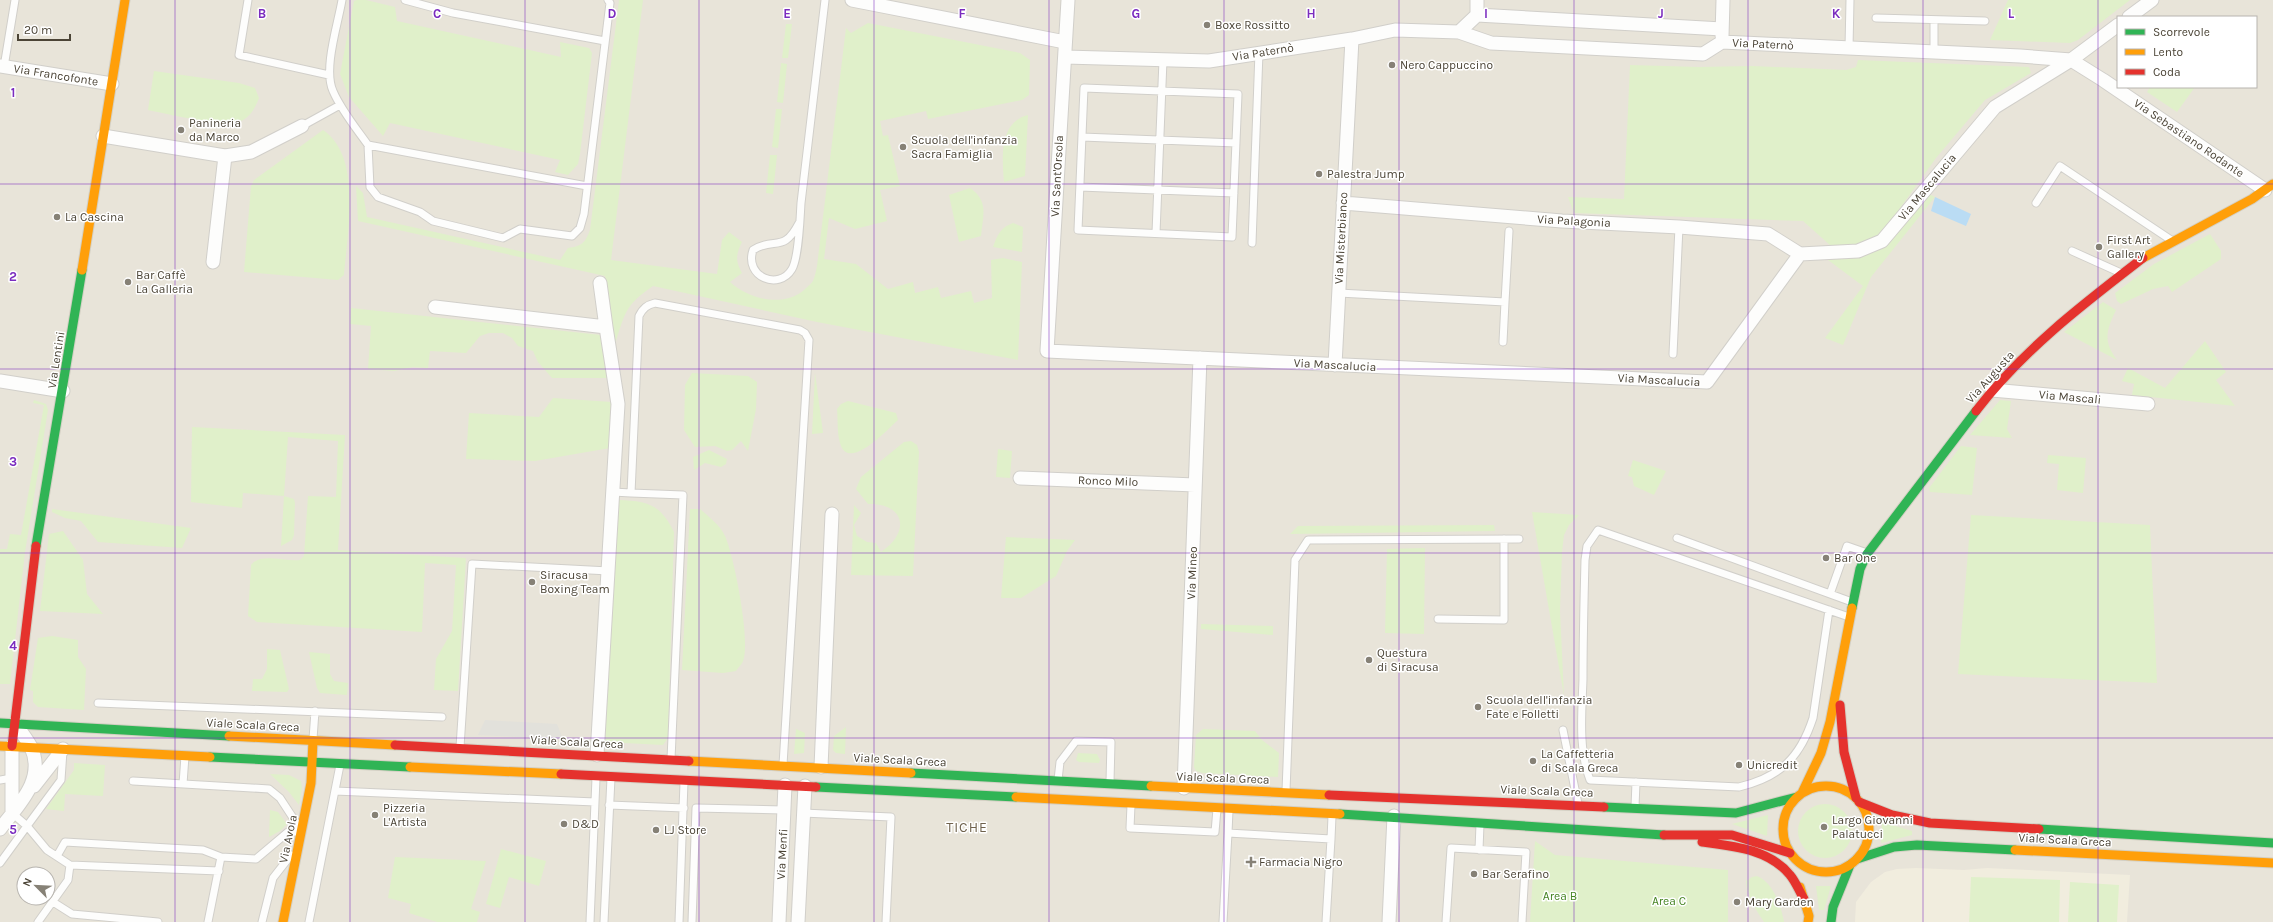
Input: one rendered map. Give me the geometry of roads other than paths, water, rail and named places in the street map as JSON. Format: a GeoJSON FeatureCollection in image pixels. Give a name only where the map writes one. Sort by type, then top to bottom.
{"type":"FeatureCollection","features":[{"type":"Feature","properties":{"kind":"main road","name":"Via Lentini"},"geometry":{"type":"LineString","coordinates":[[6,746],[14,723],[35,553],[63,391],[125,0]]}},
{"type":"Feature","properties":{"kind":"main road","name":"Via Augusta"},"geometry":{"type":"LineString","coordinates":[[1838,678],[1852,602],[1860,569],[1867,554],[1905,502],[1992,390],[2052,329],[2121,273],[2145,256],[2269,187]]}},
{"type":"Feature","properties":{"kind":"main road"},"geometry":{"type":"LineString","coordinates":[[1799,795],[1821,753],[1821,720],[1838,678]]}},
{"type":"Feature","properties":{"kind":"main road"},"geometry":{"type":"LineString","coordinates":[[1831,922],[1833,907],[1854,862],[1868,841],[1869,831],[1867,815],[1858,800],[1848,774],[1841,738],[1838,678]]}},
{"type":"Feature","properties":{"kind":"main road","name":"Viale Scala Greca"},"geometry":{"type":"LineString","coordinates":[[0,723],[313,741],[460,747],[1184,788],[1285,802],[1332,813],[1679,836],[1732,835],[1792,856]]}},
{"type":"Feature","properties":{"kind":"main road","name":"Via Avola"},"geometry":{"type":"LineString","coordinates":[[283,922],[300,844],[311,783],[313,741]]}},
{"type":"Feature","properties":{"kind":"main road","name":"Viale Scala Greca"},"geometry":{"type":"LineString","coordinates":[[6,746],[1229,808],[1285,802],[1578,804],[1736,813],[1799,795]]}},
{"type":"Feature","properties":{"kind":"main road"},"geometry":{"type":"LineString","coordinates":[[1808,922],[1809,916],[1792,856],[1783,834],[1783,824],[1790,804],[1799,795],[1810,789],[1829,786],[1844,790],[1858,800]]}},
{"type":"Feature","properties":{"kind":"main road","name":"Viale Scala Greca"},"geometry":{"type":"LineString","coordinates":[[1858,800],[1892,815],[1930,823],[2273,843]]}},
{"type":"Feature","properties":{"kind":"main road"},"geometry":{"type":"LineString","coordinates":[[1679,836],[1746,848],[1777,862],[1790,875],[1804,900]]}},
{"type":"Feature","properties":{"kind":"main road","name":"Viale Scala Greca"},"geometry":{"type":"LineString","coordinates":[[1854,862],[1894,847],[1917,845],[2273,863]]}},
{"type":"Feature","properties":{"kind":"main road"},"geometry":{"type":"LineString","coordinates":[[1792,856],[1801,864],[1817,872],[1834,872],[1854,862]]}},
{"type":"Feature","properties":{"kind":"street"},"geometry":{"type":"LineString","coordinates":[[852,0],[1065,42]]}},
{"type":"Feature","properties":{"kind":"street","name":"Via Sant'Orsola"},"geometry":{"type":"LineString","coordinates":[[1047,351],[1068,0]]}},
{"type":"Feature","properties":{"kind":"street"},"geometry":{"type":"LineString","coordinates":[[1459,32],[1477,15],[1477,0]]}},
{"type":"Feature","properties":{"kind":"street"},"geometry":{"type":"LineString","coordinates":[[1722,42],[1723,0]]}},
{"type":"Feature","properties":{"kind":"street"},"geometry":{"type":"LineString","coordinates":[[2130,16],[2152,0]]}},
{"type":"Feature","properties":{"kind":"street","name":"Via Paternò"},"geometry":{"type":"LineString","coordinates":[[1477,15],[1722,28]]}},
{"type":"Feature","properties":{"kind":"street","name":"Via Mascalucia"},"geometry":{"type":"LineString","coordinates":[[1047,351],[1707,382],[1800,254],[1858,251],[1882,241],[1995,108],[2071,60],[2117,26]]}},
{"type":"Feature","properties":{"kind":"street","name":"Via Paternò"},"geometry":{"type":"LineString","coordinates":[[1065,57],[1208,61],[1352,39],[1395,30],[1459,32],[1491,43],[1703,54],[1722,42],[2071,60]]}},
{"type":"Feature","properties":{"kind":"street","name":"Via Misterbianco"},"geometry":{"type":"LineString","coordinates":[[1335,365],[1352,39]]}},
{"type":"Feature","properties":{"kind":"street","name":"Via Sebastiano Rodante"},"geometry":{"type":"LineString","coordinates":[[2071,60],[2269,187]]}},
{"type":"Feature","properties":{"kind":"street","name":"Via Francofonte"},"geometry":{"type":"LineString","coordinates":[[2,66],[112,84]]}},
{"type":"Feature","properties":{"kind":"street"},"geometry":{"type":"LineString","coordinates":[[103,136],[225,156],[251,152],[302,126]]}},
{"type":"Feature","properties":{"kind":"street"},"geometry":{"type":"LineString","coordinates":[[213,262],[225,156]]}},
{"type":"Feature","properties":{"kind":"street","name":"Via Palagonia"},"geometry":{"type":"LineString","coordinates":[[1343,203],[1562,221],[1680,226],[1768,234],[1800,254]]}},
{"type":"Feature","properties":{"kind":"street"},"geometry":{"type":"LineString","coordinates":[[597,755],[618,404],[600,282]]}},
{"type":"Feature","properties":{"kind":"street"},"geometry":{"type":"LineString","coordinates":[[435,307],[606,328]]}},
{"type":"Feature","properties":{"kind":"street","name":"Via Mineo"},"geometry":{"type":"LineString","coordinates":[[1184,788],[1200,358]]}},
{"type":"Feature","properties":{"kind":"street"},"geometry":{"type":"LineString","coordinates":[[0,381],[63,391]]}},
{"type":"Feature","properties":{"kind":"street","name":"Via Mascali"},"geometry":{"type":"LineString","coordinates":[[1992,390],[2148,404]]}},
{"type":"Feature","properties":{"kind":"street","name":"Ronco Milo"},"geometry":{"type":"LineString","coordinates":[[1020,478],[1195,485]]}},
{"type":"Feature","properties":{"kind":"street"},"geometry":{"type":"LineString","coordinates":[[821,767],[832,514]]}},
{"type":"Feature","properties":{"kind":"street"},"geometry":{"type":"LineString","coordinates":[[14,723],[31,747],[36,765],[30,791]]}},
{"type":"Feature","properties":{"kind":"street"},"geometry":{"type":"LineString","coordinates":[[6,746],[6,779],[12,813]]}},
{"type":"Feature","properties":{"kind":"street"},"geometry":{"type":"LineString","coordinates":[[0,829],[63,748]]}},
{"type":"Feature","properties":{"kind":"street","name":"Via Menfi"},"geometry":{"type":"LineString","coordinates":[[779,922],[785,785]]}},
{"type":"Feature","properties":{"kind":"street","name":"Via Menfi"},"geometry":{"type":"LineString","coordinates":[[798,922],[805,786]]}},
{"type":"Feature","properties":{"kind":"street"},"geometry":{"type":"LineString","coordinates":[[1388,922],[1394,816]]}},
{"type":"Feature","properties":{"kind":"lane"},"geometry":{"type":"LineString","coordinates":[[2,66],[15,0]]}},
{"type":"Feature","properties":{"kind":"lane"},"geometry":{"type":"LineString","coordinates":[[248,0],[239,54],[329,75]]}},
{"type":"Feature","properties":{"kind":"lane"},"geometry":{"type":"LineString","coordinates":[[342,0],[329,75],[332,90],[368,145],[370,186],[378,197],[420,212],[433,222],[503,238],[520,229],[572,236],[580,228],[588,186],[605,41],[608,0]]}},
{"type":"Feature","properties":{"kind":"lane"},"geometry":{"type":"LineString","coordinates":[[405,0],[453,13],[605,41]]}},
{"type":"Feature","properties":{"kind":"lane"},"geometry":{"type":"LineString","coordinates":[[799,223],[792,236],[785,242],[761,245],[753,250],[750,258],[752,267],[758,274],[779,280],[788,275],[794,265],[799,223],[825,0]]}},
{"type":"Feature","properties":{"kind":"lane"},"geometry":{"type":"LineString","coordinates":[[1849,48],[1850,0]]}},
{"type":"Feature","properties":{"kind":"lane"},"geometry":{"type":"LineString","coordinates":[[1876,18],[1985,21]]}},
{"type":"Feature","properties":{"kind":"lane"},"geometry":{"type":"LineString","coordinates":[[1934,20],[1934,52]]}},
{"type":"Feature","properties":{"kind":"lane"},"geometry":{"type":"LineString","coordinates":[[1252,243],[1259,52]]}},
{"type":"Feature","properties":{"kind":"lane"},"geometry":{"type":"LineString","coordinates":[[1156,233],[1163,60]]}},
{"type":"Feature","properties":{"kind":"lane"},"geometry":{"type":"LineString","coordinates":[[1084,88],[1162,91],[1238,94],[1232,236],[1078,230],[1084,88]]}},
{"type":"Feature","properties":{"kind":"lane"},"geometry":{"type":"LineString","coordinates":[[302,126],[340,104]]}},
{"type":"Feature","properties":{"kind":"lane"},"geometry":{"type":"LineString","coordinates":[[1082,137],[1236,143]]}},
{"type":"Feature","properties":{"kind":"lane"},"geometry":{"type":"LineString","coordinates":[[368,145],[588,186]]}},
{"type":"Feature","properties":{"kind":"lane"},"geometry":{"type":"LineString","coordinates":[[2036,203],[2060,166],[2172,241]]}},
{"type":"Feature","properties":{"kind":"lane"},"geometry":{"type":"LineString","coordinates":[[1080,187],[1234,193]]}},
{"type":"Feature","properties":{"kind":"lane"},"geometry":{"type":"LineString","coordinates":[[1673,354],[1680,226]]}},
{"type":"Feature","properties":{"kind":"lane"},"geometry":{"type":"LineString","coordinates":[[1503,342],[1509,231]]}},
{"type":"Feature","properties":{"kind":"lane"},"geometry":{"type":"LineString","coordinates":[[2072,251],[2121,273]]}},
{"type":"Feature","properties":{"kind":"lane"},"geometry":{"type":"LineString","coordinates":[[1339,293],[1505,302]]}},
{"type":"Feature","properties":{"kind":"lane"},"geometry":{"type":"LineString","coordinates":[[631,493],[639,316],[642,310],[648,305],[655,303],[800,330],[805,333],[809,340],[783,765]]}},
{"type":"Feature","properties":{"kind":"lane"},"geometry":{"type":"LineString","coordinates":[[613,492],[683,495],[671,759]]}},
{"type":"Feature","properties":{"kind":"lane"},"geometry":{"type":"LineString","coordinates":[[1829,610],[1821,720],[1807,735],[1798,751],[1787,764],[1772,775],[1756,783],[1739,787],[1590,780],[1587,771],[1582,703],[1585,560],[1587,546],[1598,530],[1688,561],[1829,610],[1849,617]]}},
{"type":"Feature","properties":{"kind":"lane"},"geometry":{"type":"LineString","coordinates":[[1677,538],[1852,602]]}},
{"type":"Feature","properties":{"kind":"lane"},"geometry":{"type":"LineString","coordinates":[[1438,619],[1504,620],[1504,539]]}},
{"type":"Feature","properties":{"kind":"lane"},"geometry":{"type":"LineString","coordinates":[[1285,802],[1295,560],[1308,540],[1519,539]]}},
{"type":"Feature","properties":{"kind":"lane"},"geometry":{"type":"LineString","coordinates":[[1830,594],[1847,546],[1867,554]]}},
{"type":"Feature","properties":{"kind":"lane"},"geometry":{"type":"LineString","coordinates":[[460,747],[472,564],[609,571]]}},
{"type":"Feature","properties":{"kind":"lane"},"geometry":{"type":"LineString","coordinates":[[98,703],[442,716]]}},
{"type":"Feature","properties":{"kind":"lane"},"geometry":{"type":"LineString","coordinates":[[313,741],[315,711]]}},
{"type":"Feature","properties":{"kind":"lane"},"geometry":{"type":"LineString","coordinates":[[1563,730],[1578,804]]}},
{"type":"Feature","properties":{"kind":"lane"},"geometry":{"type":"LineString","coordinates":[[1058,781],[1060,762],[1076,741],[1111,742],[1110,784]]}},
{"type":"Feature","properties":{"kind":"lane"},"geometry":{"type":"LineString","coordinates":[[0,863],[61,780],[63,748]]}},
{"type":"Feature","properties":{"kind":"lane"},"geometry":{"type":"LineString","coordinates":[[184,784],[185,754]]}},
{"type":"Feature","properties":{"kind":"lane"},"geometry":{"type":"LineString","coordinates":[[309,922],[341,762]]}},
{"type":"Feature","properties":{"kind":"lane"},"geometry":{"type":"LineString","coordinates":[[590,922],[596,775]]}},
{"type":"Feature","properties":{"kind":"lane"},"geometry":{"type":"LineString","coordinates":[[604,922],[611,776]]}},
{"type":"Feature","properties":{"kind":"lane"},"geometry":{"type":"LineString","coordinates":[[679,922],[685,780]]}},
{"type":"Feature","properties":{"kind":"lane"},"geometry":{"type":"LineString","coordinates":[[132,781],[269,789],[280,798],[302,833]]}},
{"type":"Feature","properties":{"kind":"lane"},"geometry":{"type":"LineString","coordinates":[[1635,807],[1636,782]]}},
{"type":"Feature","properties":{"kind":"lane"},"geometry":{"type":"LineString","coordinates":[[335,791],[595,802]]}},
{"type":"Feature","properties":{"kind":"lane"},"geometry":{"type":"LineString","coordinates":[[1131,803],[1130,828],[1215,832],[1217,807]]}},
{"type":"Feature","properties":{"kind":"lane"},"geometry":{"type":"LineString","coordinates":[[610,805],[684,808]]}},
{"type":"Feature","properties":{"kind":"lane"},"geometry":{"type":"LineString","coordinates":[[692,922],[696,808],[784,810]]}},
{"type":"Feature","properties":{"kind":"lane"},"geometry":{"type":"LineString","coordinates":[[1223,922],[1229,808]]}},
{"type":"Feature","properties":{"kind":"lane"},"geometry":{"type":"LineString","coordinates":[[12,813],[27,826],[47,850],[70,864],[219,871]]}},
{"type":"Feature","properties":{"kind":"lane"},"geometry":{"type":"LineString","coordinates":[[803,813],[891,817],[886,922]]}},
{"type":"Feature","properties":{"kind":"lane"},"geometry":{"type":"LineString","coordinates":[[1326,922],[1332,813]]}},
{"type":"Feature","properties":{"kind":"lane"},"geometry":{"type":"LineString","coordinates":[[1479,850],[1480,822]]}},
{"type":"Feature","properties":{"kind":"lane"},"geometry":{"type":"LineString","coordinates":[[56,856],[65,842],[204,850],[221,858],[256,859],[288,832],[302,833]]}},
{"type":"Feature","properties":{"kind":"lane"},"geometry":{"type":"LineString","coordinates":[[1228,833],[1331,839]]}},
{"type":"Feature","properties":{"kind":"lane"},"geometry":{"type":"LineString","coordinates":[[262,922],[273,878],[300,844]]}},
{"type":"Feature","properties":{"kind":"lane"},"geometry":{"type":"LineString","coordinates":[[1446,922],[1450,848],[1526,852],[1522,922]]}},
{"type":"Feature","properties":{"kind":"lane"},"geometry":{"type":"LineString","coordinates":[[208,922],[221,858]]}},
{"type":"Feature","properties":{"kind":"lane"},"geometry":{"type":"LineString","coordinates":[[56,898],[68,880],[70,864]]}},
{"type":"Feature","properties":{"kind":"lane"},"geometry":{"type":"LineString","coordinates":[[56,904],[72,914],[158,922]]}},
{"type":"Feature","properties":{"kind":"lane"},"geometry":{"type":"LineString","coordinates":[[38,922],[50,906]]}},
{"type":"Feature","properties":{"kind":"water"},"geometry":{"type":"Polygon","coordinates":[[[1935,197],[1971,214],[1966,226],[1931,211],[1935,197]]]}},
{"type":"Feature","properties":{"kind":"place","name":"Boxe Rossitto"},"geometry":{"type":"Point","coordinates":[1207,25]}},
{"type":"Feature","properties":{"kind":"place","name":"Nero Cappuccino"},"geometry":{"type":"Point","coordinates":[1392,65]}},
{"type":"Feature","properties":{"kind":"place","name":"Panineria da Marco"},"geometry":{"type":"Point","coordinates":[181,130]}},
{"type":"Feature","properties":{"kind":"place","name":"Scuola dell'infanzia Sacra Famiglia"},"geometry":{"type":"Point","coordinates":[903,147]}},
{"type":"Feature","properties":{"kind":"place","name":"Palestra Jump"},"geometry":{"type":"Point","coordinates":[1319,174]}},
{"type":"Feature","properties":{"kind":"place","name":"La Cascina"},"geometry":{"type":"Point","coordinates":[57,217]}},
{"type":"Feature","properties":{"kind":"place","name":"First Art Gallery"},"geometry":{"type":"Point","coordinates":[2099,247]}},
{"type":"Feature","properties":{"kind":"place","name":"Bar Caffè La Galleria"},"geometry":{"type":"Point","coordinates":[128,282]}},
{"type":"Feature","properties":{"kind":"place","name":"Bar One"},"geometry":{"type":"Point","coordinates":[1826,558]}},
{"type":"Feature","properties":{"kind":"place","name":"Siracusa Boxing Team"},"geometry":{"type":"Point","coordinates":[532,582]}},
{"type":"Feature","properties":{"kind":"place","name":"Questura di Siracusa"},"geometry":{"type":"Point","coordinates":[1369,660]}},
{"type":"Feature","properties":{"kind":"place","name":"Scuola dell'infanzia Fate e Folletti"},"geometry":{"type":"Point","coordinates":[1478,707]}},
{"type":"Feature","properties":{"kind":"place","name":"La Caffetteria di Scala Greca"},"geometry":{"type":"Point","coordinates":[1533,761]}},
{"type":"Feature","properties":{"kind":"place","name":"Unicredit"},"geometry":{"type":"Point","coordinates":[1739,765]}},
{"type":"Feature","properties":{"kind":"place","name":"Pizzeria L'Artista"},"geometry":{"type":"Point","coordinates":[375,815]}},
{"type":"Feature","properties":{"kind":"place","name":"D&D"},"geometry":{"type":"Point","coordinates":[564,824]}},
{"type":"Feature","properties":{"kind":"place","name":"Largo Giovanni Palatucci"},"geometry":{"type":"Point","coordinates":[1824,827]}},
{"type":"Feature","properties":{"kind":"place","name":"LJ Store"},"geometry":{"type":"Point","coordinates":[656,830]}},
{"type":"Feature","properties":{"kind":"place","name":"Farmacia Nigro"},"geometry":{"type":"Point","coordinates":[1251,862]}},
{"type":"Feature","properties":{"kind":"place","name":"Bar Serafino"},"geometry":{"type":"Point","coordinates":[1474,874]}},
{"type":"Feature","properties":{"kind":"place","name":"Mary Garden"},"geometry":{"type":"Point","coordinates":[1737,902]}},
{"type":"Feature","properties":{"kind":"district","name":"TICHE"},"geometry":{"type":"Point","coordinates":[967,827]}},
{"type":"Feature","properties":{"kind":"park label","name":"Area B"},"geometry":{"type":"Point","coordinates":[1560,896]}},
{"type":"Feature","properties":{"kind":"park label","name":"Area C"},"geometry":{"type":"Point","coordinates":[1669,901]}}]}
